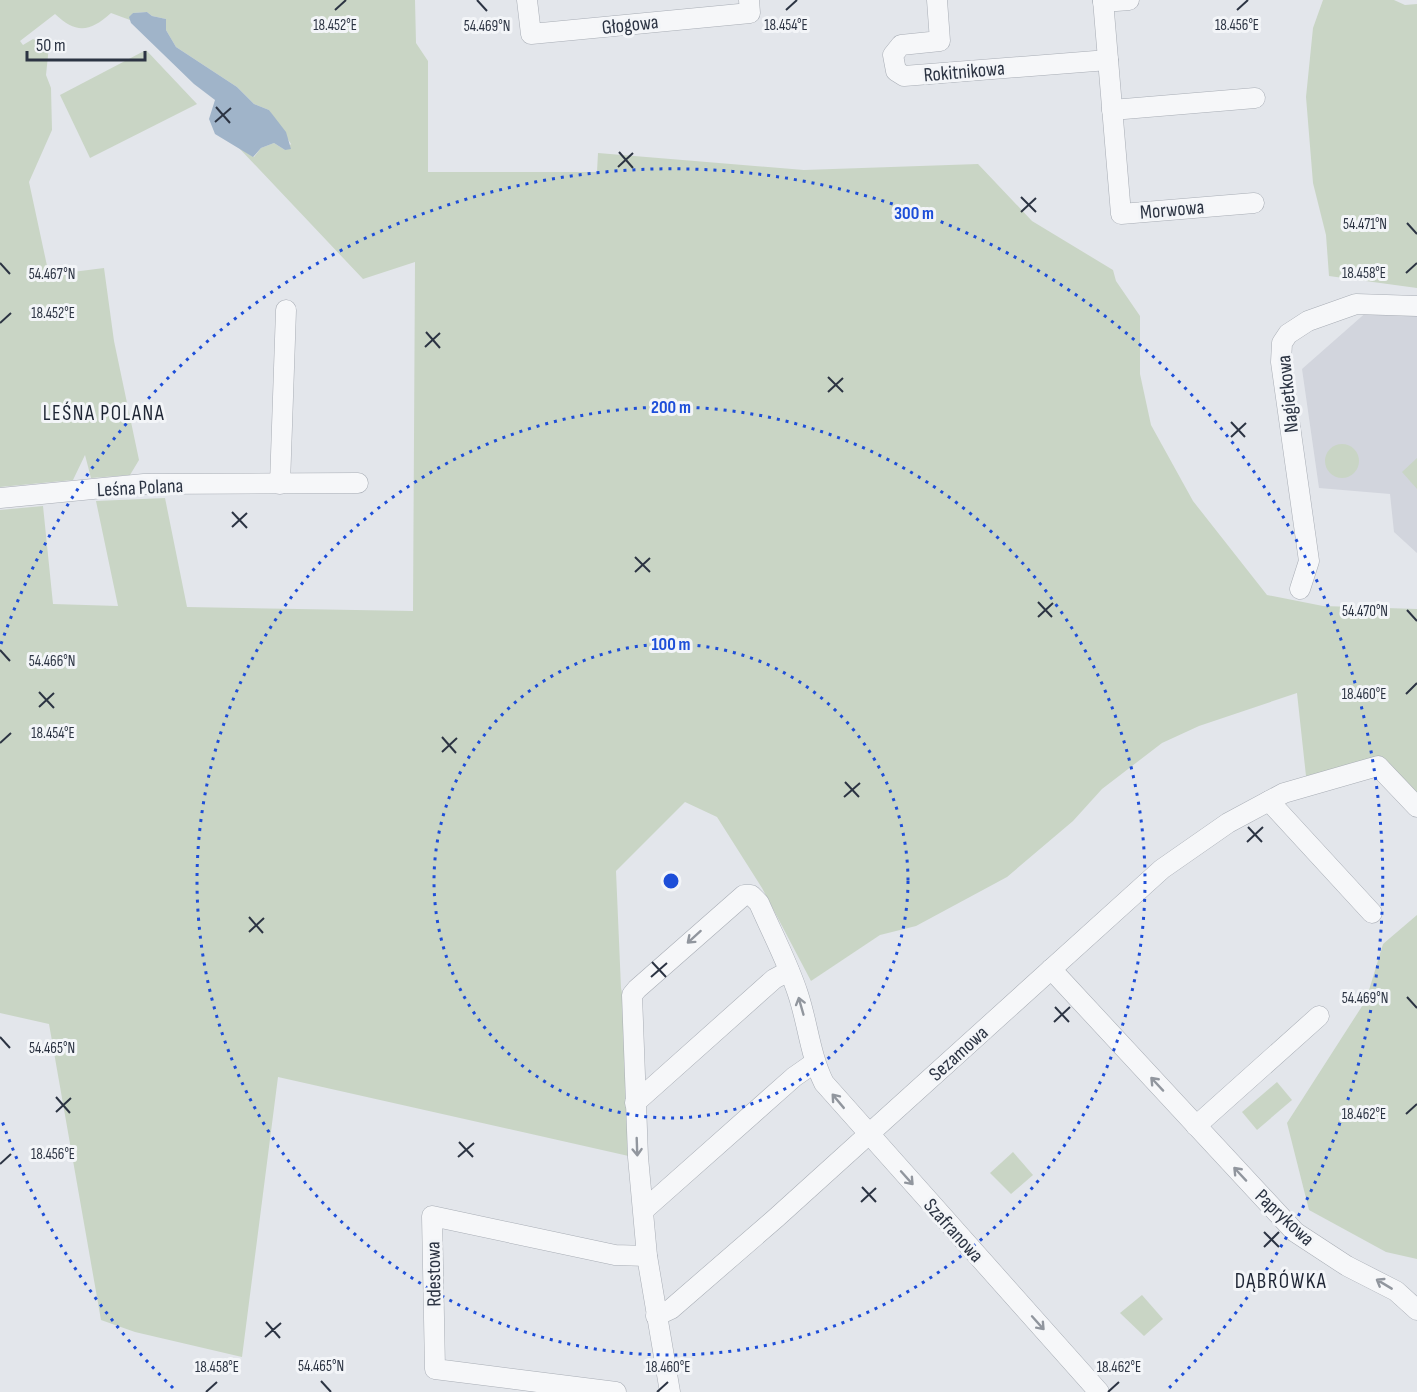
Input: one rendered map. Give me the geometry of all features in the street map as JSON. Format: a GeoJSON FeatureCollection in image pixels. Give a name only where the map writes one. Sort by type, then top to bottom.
{"type":"FeatureCollection","features":[{"type":"Feature","properties":{"kind":"street","name":"Głogowa"},"geometry":{"type":"LineString","coordinates":[[527,0],[531,34],[750,13],[749,0]]}},
{"type":"Feature","properties":{"kind":"street","name":"Rokitnikowa"},"geometry":{"type":"LineString","coordinates":[[937,0],[940,41],[901,45],[894,50],[894,66],[904,76],[1108,60]]}},
{"type":"Feature","properties":{"kind":"street","name":"Morwowa"},"geometry":{"type":"LineString","coordinates":[[1129,0],[1103,1],[1121,214],[1254,202]]}},
{"type":"Feature","properties":{"kind":"street"},"geometry":{"type":"LineString","coordinates":[[1112,110],[1255,98]]}},
{"type":"Feature","properties":{"kind":"street","name":"Nagietkowa"},"geometry":{"type":"LineString","coordinates":[[1300,589],[1309,561],[1281,362],[1282,343],[1296,327],[1345,307],[1373,303],[1417,306]]}},
{"type":"Feature","properties":{"kind":"street"},"geometry":{"type":"LineString","coordinates":[[280,484],[286,310]]}},
{"type":"Feature","properties":{"kind":"street","name":"Leśna Polana"},"geometry":{"type":"LineString","coordinates":[[0,498],[144,484],[358,483]]}},
{"type":"Feature","properties":{"kind":"street","name":"Sezamowa"},"geometry":{"type":"LineString","coordinates":[[656,1316],[671,1309],[868,1135],[1162,869],[1197,843],[1269,801],[1299,788],[1378,766],[1417,807]]}},
{"type":"Feature","properties":{"kind":"street"},"geometry":{"type":"LineString","coordinates":[[1269,801],[1372,913]]}},
{"type":"Feature","properties":{"kind":"street","name":"Szafranowa"},"geometry":{"type":"LineString","coordinates":[[670,1392],[646,1256],[635,1104],[632,995],[734,901],[744,895],[752,895],[759,903],[789,971],[804,1016],[814,1063],[824,1083],[1099,1392]]}},
{"type":"Feature","properties":{"kind":"street","name":"Paprykowa"},"geometry":{"type":"LineString","coordinates":[[1051,969],[1300,1238],[1395,1291],[1417,1310]]}},
{"type":"Feature","properties":{"kind":"street"},"geometry":{"type":"LineString","coordinates":[[635,1104],[774,979],[789,971]]}},
{"type":"Feature","properties":{"kind":"street"},"geometry":{"type":"LineString","coordinates":[[1197,1126],[1319,1016]]}},
{"type":"Feature","properties":{"kind":"street"},"geometry":{"type":"LineString","coordinates":[[644,1210],[794,1077],[814,1063]]}},
{"type":"Feature","properties":{"kind":"street","name":"Rdestowa"},"geometry":{"type":"LineString","coordinates":[[616,1392],[435,1369],[432,1216],[615,1255],[646,1256]]}},
{"type":"Feature","properties":{"kind":"shaded area"},"geometry":{"type":"Polygon","coordinates":[[[1369,310],[1417,315],[1417,553],[1394,532],[1390,494],[1319,488],[1302,369],[1369,310]]]}},
{"type":"Feature","properties":{"kind":"green space"},"geometry":{"type":"Polygon","coordinates":[[[0,0],[415,0],[416,43],[428,61],[428,172],[597,172],[598,153],[804,170],[978,164],[1032,221],[1113,270],[1116,281],[1140,316],[1140,374],[1151,425],[1193,501],[1267,595],[1323,606],[1417,609],[1417,796],[1380,758],[1306,776],[1297,693],[1199,726],[1162,743],[1102,789],[1073,821],[1007,877],[916,926],[880,935],[811,981],[762,888],[717,817],[685,802],[616,871],[621,988],[628,1021],[633,1157],[278,1077],[242,1357],[135,1332],[101,1320],[49,1024],[0,1013],[0,510],[43,506],[53,604],[118,606],[96,501],[165,498],[187,607],[413,611],[415,262],[363,279],[239,148],[254,157],[261,148],[274,143],[285,150],[291,144],[269,110],[254,104],[237,87],[176,47],[166,30],[166,19],[152,16],[147,12],[133,13],[130,20],[111,13],[96,24],[83,28],[70,25],[55,14],[20,41],[23,45],[33,39],[49,46],[46,75],[51,88],[52,130],[29,182],[49,275],[104,268],[114,341],[139,460],[130,475],[91,478],[85,455],[73,480],[0,487],[0,0]]]}},
{"type":"Feature","properties":{"kind":"green space"},"geometry":{"type":"Polygon","coordinates":[[[1323,0],[1394,0],[1405,5],[1417,4],[1417,288],[1329,276],[1326,235],[1313,183],[1306,97],[1313,28],[1323,0]]]}},
{"type":"Feature","properties":{"kind":"green space"},"geometry":{"type":"Polygon","coordinates":[[[146,50],[197,104],[90,158],[60,95],[146,50]]]}},
{"type":"Feature","properties":{"kind":"green space"},"geometry":{"type":"Polygon","coordinates":[[[1342,444],[1354,449],[1359,461],[1354,473],[1342,478],[1330,473],[1325,461],[1330,449],[1342,444]]]}},
{"type":"Feature","properties":{"kind":"green space"},"geometry":{"type":"Polygon","coordinates":[[[1417,458],[1417,489],[1402,472],[1417,458]]]}},
{"type":"Feature","properties":{"kind":"green space"},"geometry":{"type":"Polygon","coordinates":[[[1417,915],[1417,1259],[1386,1252],[1309,1210],[1287,1123],[1366,1000],[1383,944],[1417,915]]]}},
{"type":"Feature","properties":{"kind":"green space"},"geometry":{"type":"Polygon","coordinates":[[[1277,1082],[1292,1100],[1257,1130],[1242,1112],[1277,1082]]]}},
{"type":"Feature","properties":{"kind":"green space"},"geometry":{"type":"Polygon","coordinates":[[[1013,1152],[1033,1175],[1011,1194],[990,1173],[1013,1152]]]}},
{"type":"Feature","properties":{"kind":"green space"},"geometry":{"type":"Polygon","coordinates":[[[1142,1295],[1163,1319],[1144,1336],[1120,1313],[1142,1295]]]}},
{"type":"Feature","properties":{"kind":"water"},"geometry":{"type":"Polygon","coordinates":[[[147,12],[152,16],[166,19],[166,30],[176,47],[237,87],[254,104],[269,110],[286,132],[291,149],[285,150],[274,143],[261,148],[253,157],[215,134],[209,119],[215,100],[194,84],[131,23],[129,17],[133,13],[147,12]]]}},
{"type":"Feature","properties":{"kind":"district","name":"LEŚNA POLANA"},"geometry":{"type":"Point","coordinates":[104,413]}},
{"type":"Feature","properties":{"kind":"district","name":"DĄBRÓWKA"},"geometry":{"type":"Point","coordinates":[1281,1281]}}]}
